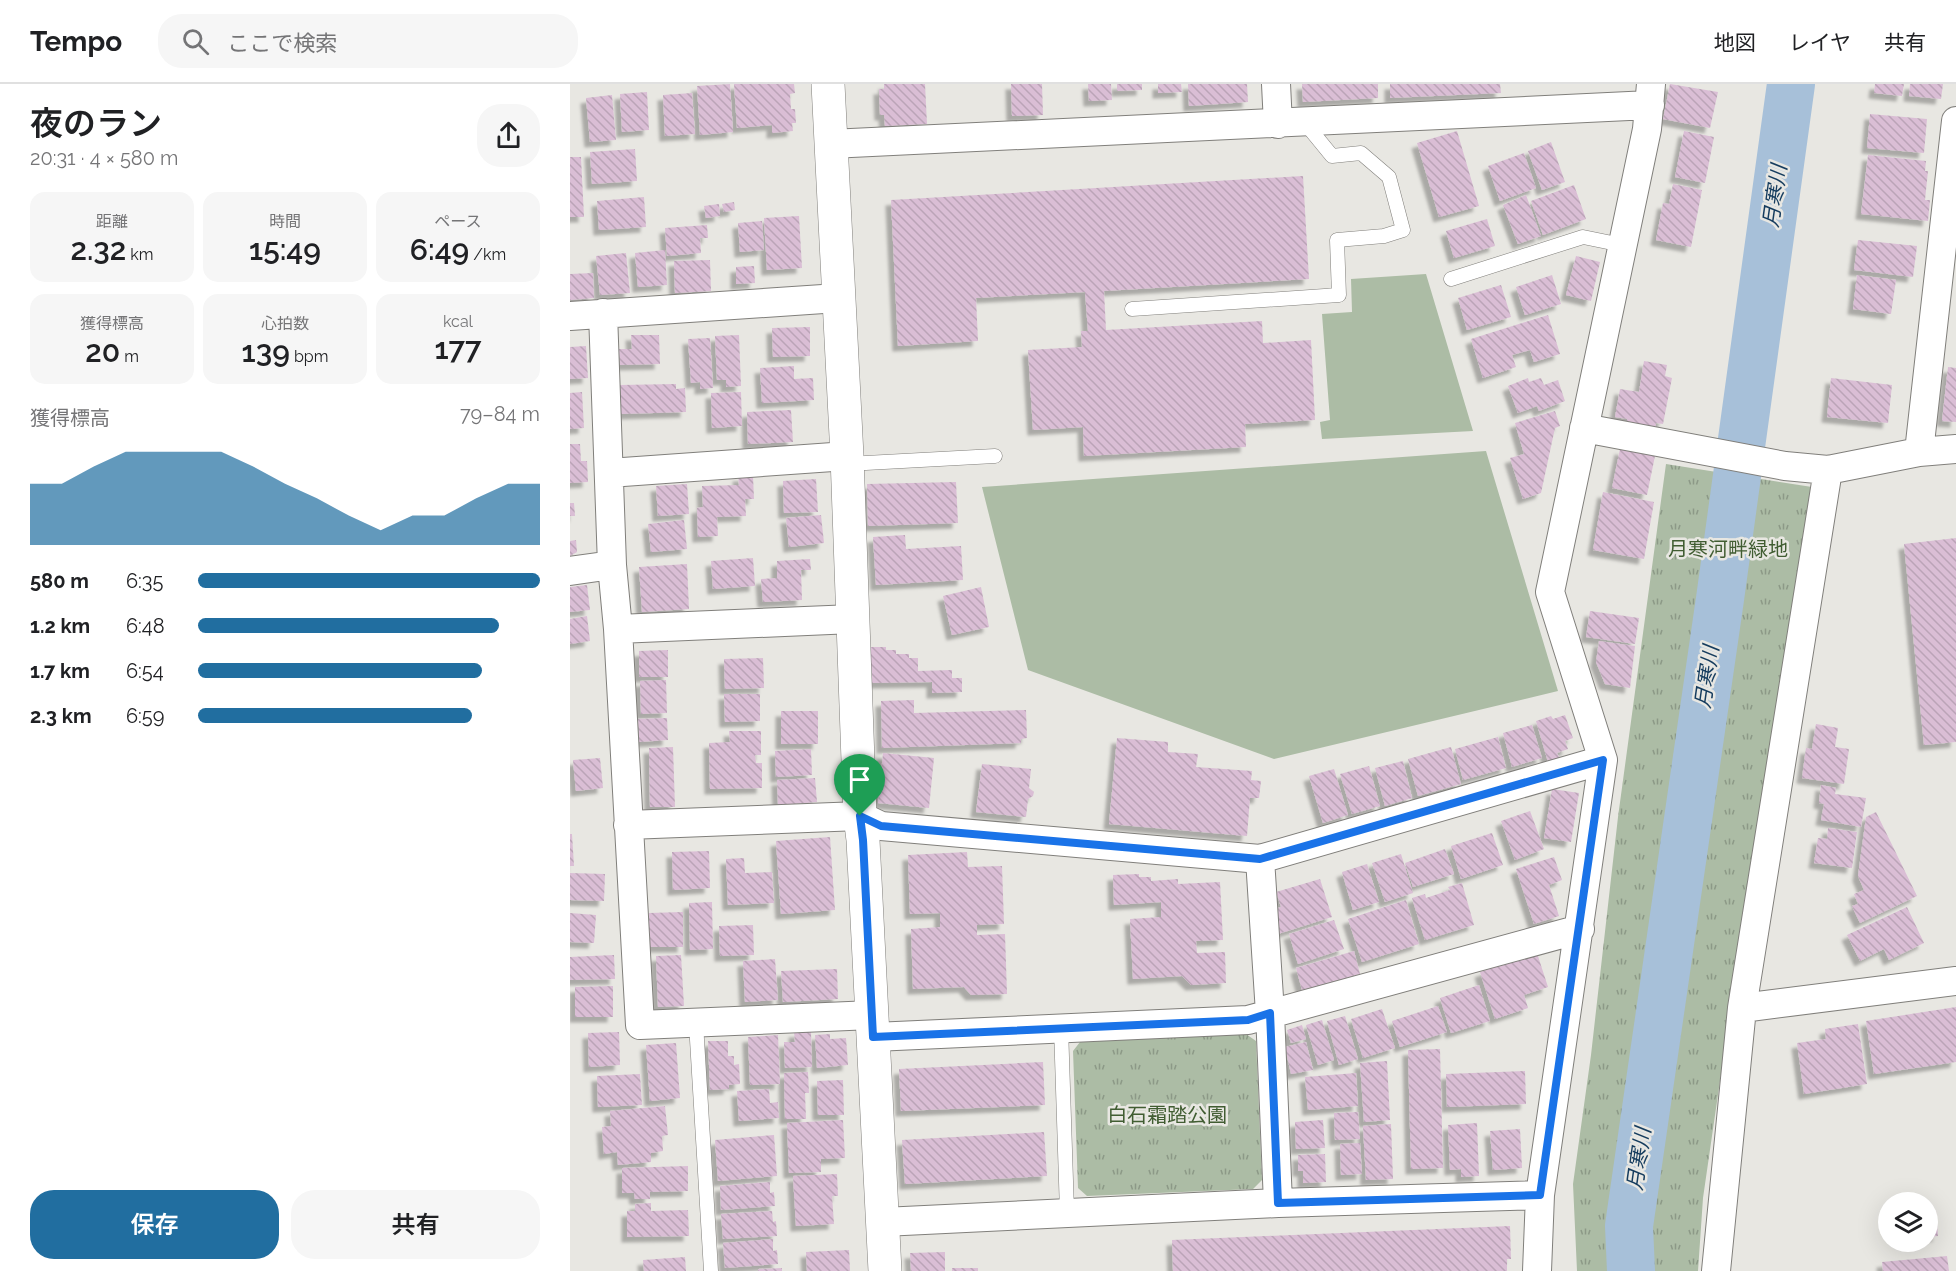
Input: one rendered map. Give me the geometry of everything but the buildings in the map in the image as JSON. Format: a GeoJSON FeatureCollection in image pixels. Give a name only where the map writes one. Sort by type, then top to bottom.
{"type":"FeatureCollection","features":[{"type":"Feature","properties":{"kind":"street"},"geometry":{"type":"LineString","coordinates":[[828,84],[847,460],[860,816],[885,1271]]}},
{"type":"Feature","properties":{"kind":"street"},"geometry":{"type":"LineString","coordinates":[[1276,84],[1292,123]]}},
{"type":"Feature","properties":{"kind":"street"},"geometry":{"type":"LineString","coordinates":[[830,144],[1292,123],[1651,95],[1550,591],[1603,760],[1540,1195],[1537,1271]]}},
{"type":"Feature","properties":{"kind":"street"},"geometry":{"type":"LineString","coordinates":[[1919,452],[1953,187],[1956,121]]}},
{"type":"Feature","properties":{"kind":"street"},"geometry":{"type":"LineString","coordinates":[[570,316],[838,298]]}},
{"type":"Feature","properties":{"kind":"street"},"geometry":{"type":"LineString","coordinates":[[603,313],[612,565],[618,629],[640,1025],[696,1023],[1061,1027],[1248,1020],[1580,929]]}},
{"type":"Feature","properties":{"kind":"street"},"geometry":{"type":"LineString","coordinates":[[1584,428],[1785,466],[1828,470],[1919,452],[1956,449]]}},
{"type":"Feature","properties":{"kind":"street"},"geometry":{"type":"LineString","coordinates":[[609,473],[847,460]]}},
{"type":"Feature","properties":{"kind":"street"},"geometry":{"type":"LineString","coordinates":[[1716,1271],[1742,1008],[1828,470]]}},
{"type":"Feature","properties":{"kind":"street"},"geometry":{"type":"LineString","coordinates":[[570,571],[612,565]]}},
{"type":"Feature","properties":{"kind":"street"},"geometry":{"type":"LineString","coordinates":[[618,629],[853,619]]}},
{"type":"Feature","properties":{"kind":"street"},"geometry":{"type":"LineString","coordinates":[[628,825],[860,816],[881,826],[1260,859],[1603,760]]}},
{"type":"Feature","properties":{"kind":"street"},"geometry":{"type":"LineString","coordinates":[[1260,859],[1270,1013],[1278,1203]]}},
{"type":"Feature","properties":{"kind":"street"},"geometry":{"type":"LineString","coordinates":[[1742,1008],[1956,981]]}},
{"type":"Feature","properties":{"kind":"street"},"geometry":{"type":"LineString","coordinates":[[883,1222],[1278,1203],[1540,1195]]}},
{"type":"Feature","properties":{"kind":"lane"},"geometry":{"type":"LineString","coordinates":[[1132,309],[1339,295],[1337,240],[1384,236],[1403,230],[1389,177],[1361,153],[1332,156],[1292,123]]}},
{"type":"Feature","properties":{"kind":"lane"},"geometry":{"type":"LineString","coordinates":[[1451,279],[1582,237],[1622,245]]}},
{"type":"Feature","properties":{"kind":"lane"},"geometry":{"type":"LineString","coordinates":[[847,460],[995,456]]}},
{"type":"Feature","properties":{"kind":"lane"},"geometry":{"type":"LineString","coordinates":[[696,1023],[711,1271]]}},
{"type":"Feature","properties":{"kind":"lane"},"geometry":{"type":"LineString","coordinates":[[1061,1027],[1067,1212]]}},
{"type":"Feature","properties":{"kind":"green space"},"geometry":{"type":"Polygon","coordinates":[[[1426,274],[1473,431],[1322,439],[1320,422],[1330,420],[1322,314],[1352,312],[1351,279],[1426,274]]]}},
{"type":"Feature","properties":{"kind":"green space"},"geometry":{"type":"Polygon","coordinates":[[[1486,451],[1558,691],[1274,759],[1028,670],[982,487],[1486,451]]]}},
{"type":"Feature","properties":{"kind":"green space","name":"月寒河畔緑地"},"geometry":{"type":"Polygon","coordinates":[[[1666,464],[1812,487],[1759,812],[1703,1198],[1698,1271],[1577,1271],[1573,1184],[1591,1055],[1618,817],[1666,464]]]}},
{"type":"Feature","properties":{"kind":"green space","name":"白石霜踏公園"},"geometry":{"type":"Polygon","coordinates":[[[1246,1034],[1256,1041],[1262,1180],[1253,1189],[1087,1196],[1078,1188],[1073,1051],[1080,1042],[1246,1034]]]}},
{"type":"Feature","properties":{"kind":"waterway","name":"月寒川"},"geometry":{"type":"LineString","coordinates":[[1631,1271],[1629,1226],[1720,599],[1791,84]]}},
{"type":"Feature","properties":{"kind":"route"},"geometry":{"type":"LineString","coordinates":[[1603,760],[1540,1195],[1278,1203],[1270,1013],[1248,1020],[873,1037],[860,816],[881,826],[1260,859],[1603,760]]}}]}
